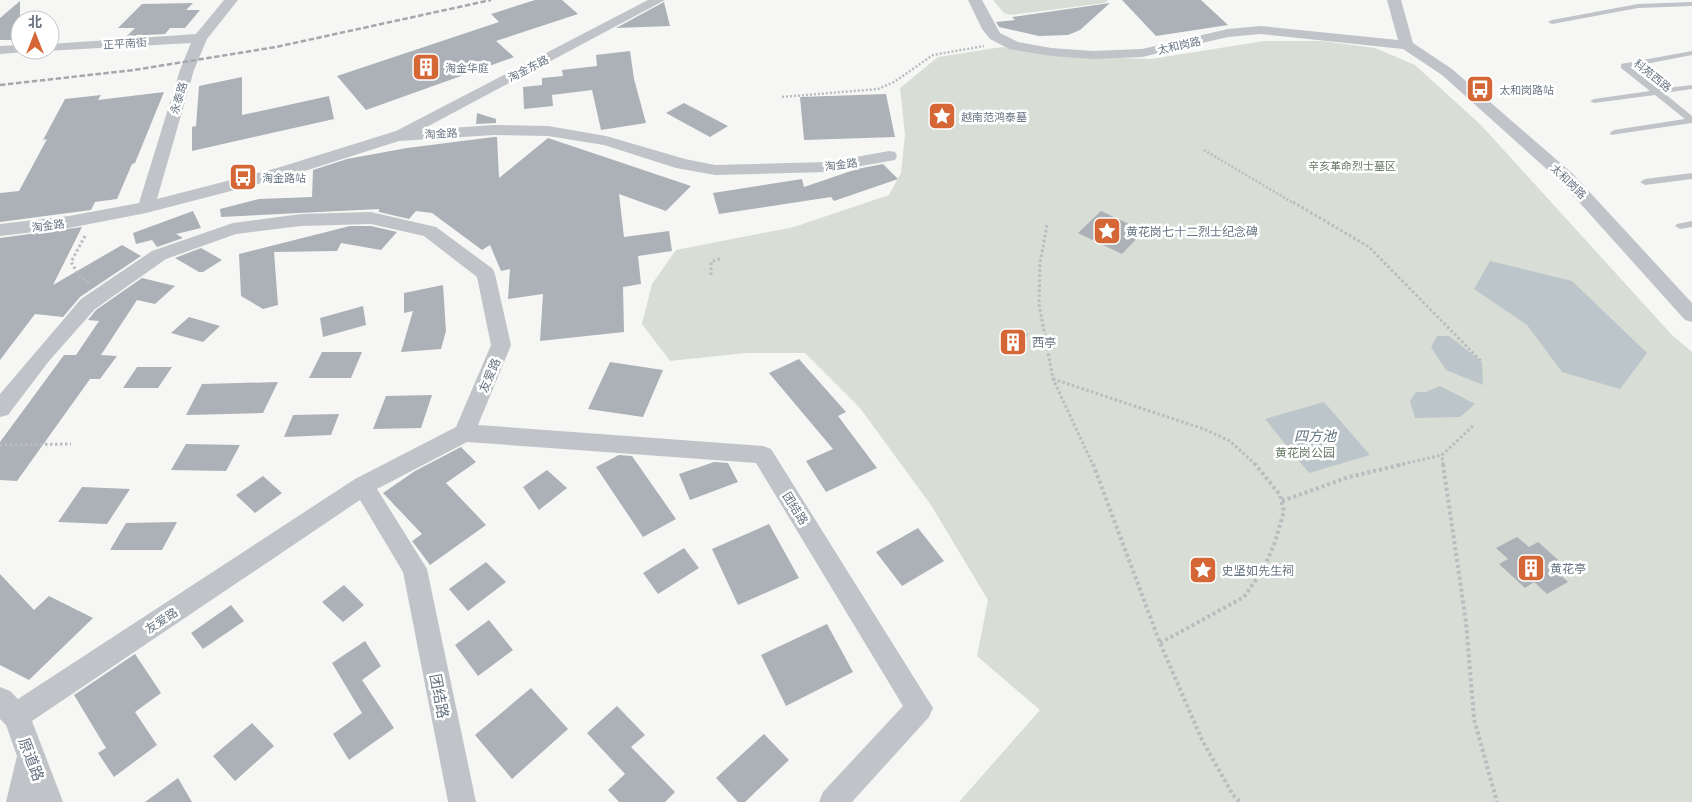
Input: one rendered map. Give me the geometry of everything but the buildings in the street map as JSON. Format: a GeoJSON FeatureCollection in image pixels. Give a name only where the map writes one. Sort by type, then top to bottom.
{"type":"FeatureCollection","features":[{"type":"Feature","properties":{"kind":"street","name":"永泰路"},"geometry":{"type":"LineString","coordinates":[[146,207],[187,70],[200,38],[231,0]]}},
{"type":"Feature","properties":{"kind":"street","name":"淘金东路"},"geometry":{"type":"LineString","coordinates":[[397,136],[658,0]]}},
{"type":"Feature","properties":{"kind":"street","name":"太和岗路"},"geometry":{"type":"LineString","coordinates":[[976,0],[989,29],[1004,42],[1025,49],[1051,52],[1129,54],[1228,33],[1262,30],[1406,45],[1426,56],[1446,72],[1567,178],[1692,315]]}},
{"type":"Feature","properties":{"kind":"street"},"geometry":{"type":"LineString","coordinates":[[1394,0],[1406,35],[1406,45]]}},
{"type":"Feature","properties":{"kind":"street","name":"正平南街"},"geometry":{"type":"LineString","coordinates":[[60,47],[200,38]]}},
{"type":"Feature","properties":{"kind":"street","name":"淘金路"},"geometry":{"type":"LineString","coordinates":[[0,230],[95,217],[146,207],[283,172],[397,136],[494,130],[548,131],[606,141],[682,164],[715,170],[828,167],[889,156]]}},
{"type":"Feature","properties":{"kind":"street","name":"友爱路"},"geometry":{"type":"LineString","coordinates":[[0,409],[42,356],[88,304],[158,254],[233,229],[301,220],[371,218],[430,231],[486,274],[501,346],[464,433],[363,486],[8,708]]}},
{"type":"Feature","properties":{"kind":"street","name":"团结路"},"geometry":{"type":"LineString","coordinates":[[464,433],[763,455],[919,708],[833,802]]}},
{"type":"Feature","properties":{"kind":"street","name":"团结路"},"geometry":{"type":"LineString","coordinates":[[363,486],[415,569],[462,802]]}},
{"type":"Feature","properties":{"kind":"street","name":"原道路"},"geometry":{"type":"LineString","coordinates":[[8,708],[32,756],[49,802]]}},
{"type":"Feature","properties":{"kind":"street"},"geometry":{"type":"LineString","coordinates":[[20,802],[32,756]]}},
{"type":"Feature","properties":{"kind":"lane"},"geometry":{"type":"LineString","coordinates":[[1552,22],[1638,6],[1692,4]]}},
{"type":"Feature","properties":{"kind":"lane","name":"科苑西路"},"geometry":{"type":"LineString","coordinates":[[1692,53],[1624,66],[1692,120]]}},
{"type":"Feature","properties":{"kind":"lane"},"geometry":{"type":"LineString","coordinates":[[1594,101],[1692,87]]}},
{"type":"Feature","properties":{"kind":"lane"},"geometry":{"type":"LineString","coordinates":[[1614,133],[1692,120]]}},
{"type":"Feature","properties":{"kind":"lane"},"geometry":{"type":"LineString","coordinates":[[1645,182],[1692,176]]}},
{"type":"Feature","properties":{"kind":"lane"},"geometry":{"type":"LineString","coordinates":[[1680,226],[1692,224]]}},
{"type":"Feature","properties":{"kind":"path"},"geometry":{"type":"LineString","coordinates":[[782,96],[878,88],[894,82],[932,55],[1004,42]]}},
{"type":"Feature","properties":{"kind":"path"},"geometry":{"type":"LineString","coordinates":[[1204,150],[1368,247],[1419,296],[1482,362]]}},
{"type":"Feature","properties":{"kind":"path"},"geometry":{"type":"LineString","coordinates":[[95,217],[71,262],[80,277],[105,292]]}},
{"type":"Feature","properties":{"kind":"path"},"geometry":{"type":"LineString","coordinates":[[1047,225],[1040,263],[1040,304],[1053,379],[1091,460],[1160,642],[1202,740],[1233,794],[1240,802]]}},
{"type":"Feature","properties":{"kind":"path"},"geometry":{"type":"LineString","coordinates":[[711,275],[711,262],[722,258]]}},
{"type":"Feature","properties":{"kind":"path"},"geometry":{"type":"LineString","coordinates":[[1053,379],[1204,429],[1230,441],[1248,457],[1280,495],[1284,511],[1275,542],[1264,568],[1244,597],[1160,642]]}},
{"type":"Feature","properties":{"kind":"path"},"geometry":{"type":"LineString","coordinates":[[1282,501],[1349,477],[1442,455],[1475,424]]}},
{"type":"Feature","properties":{"kind":"path"},"geometry":{"type":"LineString","coordinates":[[0,445],[71,444]]}},
{"type":"Feature","properties":{"kind":"path"},"geometry":{"type":"LineString","coordinates":[[1442,455],[1466,622],[1474,719],[1497,802]]}},
{"type":"Feature","properties":{"kind":"green space"},"geometry":{"type":"Polygon","coordinates":[[[993,0],[1108,0],[1105,3],[1010,15],[1004,13],[993,0]]]}},
{"type":"Feature","properties":{"kind":"green space","name":"黄花岗公园"},"geometry":{"type":"Polygon","coordinates":[[[1264,41],[1322,41],[1375,48],[1415,65],[1481,125],[1672,335],[1692,352],[1692,802],[959,802],[1040,710],[977,656],[988,600],[931,505],[860,408],[805,353],[746,353],[670,361],[642,324],[652,284],[676,250],[794,227],[889,195],[901,173],[905,135],[900,88],[938,57],[1002,47],[1064,56],[1151,59],[1264,41]]]}},
{"type":"Feature","properties":{"kind":"water"},"geometry":{"type":"Polygon","coordinates":[[[1490,261],[1572,281],[1647,353],[1620,389],[1562,372],[1527,325],[1474,289],[1490,261]]]}},
{"type":"Feature","properties":{"kind":"water"},"geometry":{"type":"Polygon","coordinates":[[[1437,336],[1449,336],[1482,362],[1483,385],[1446,370],[1431,347],[1437,336]]]}},
{"type":"Feature","properties":{"kind":"water"},"geometry":{"type":"Polygon","coordinates":[[[1440,386],[1475,404],[1460,417],[1415,418],[1410,401],[1416,392],[1426,392],[1440,386]]]}},
{"type":"Feature","properties":{"kind":"water","name":"四方池"},"geometry":{"type":"Polygon","coordinates":[[[1324,402],[1370,455],[1309,473],[1265,419],[1324,402]]]}},
{"type":"Feature","properties":{"kind":"railway"},"geometry":{"type":"LineString","coordinates":[[0,85],[134,70],[276,47],[491,0]]}},
{"type":"Feature","properties":{"kind":"place","name":"淘金华庭"},"geometry":{"type":"Point","coordinates":[426,67]}},
{"type":"Feature","properties":{"kind":"place","name":"太和岗路站"},"geometry":{"type":"Point","coordinates":[1480,89]}},
{"type":"Feature","properties":{"kind":"place","name":"越南范鸿泰墓"},"geometry":{"type":"Point","coordinates":[942,116]}},
{"type":"Feature","properties":{"kind":"place","name":"淘金路站"},"geometry":{"type":"Point","coordinates":[243,177]}},
{"type":"Feature","properties":{"kind":"place","name":"黄花岗七十二烈士纪念碑"},"geometry":{"type":"Point","coordinates":[1107,231]}},
{"type":"Feature","properties":{"kind":"place","name":"西亭"},"geometry":{"type":"Point","coordinates":[1013,342]}},
{"type":"Feature","properties":{"kind":"place","name":"黄花亭"},"geometry":{"type":"Point","coordinates":[1531,568]}},
{"type":"Feature","properties":{"kind":"place","name":"史坚如先生祠"},"geometry":{"type":"Point","coordinates":[1203,570]}},
{"type":"Feature","properties":{"kind":"park label","name":"辛亥革命烈士墓区"},"geometry":{"type":"Point","coordinates":[1352,165]}}]}
